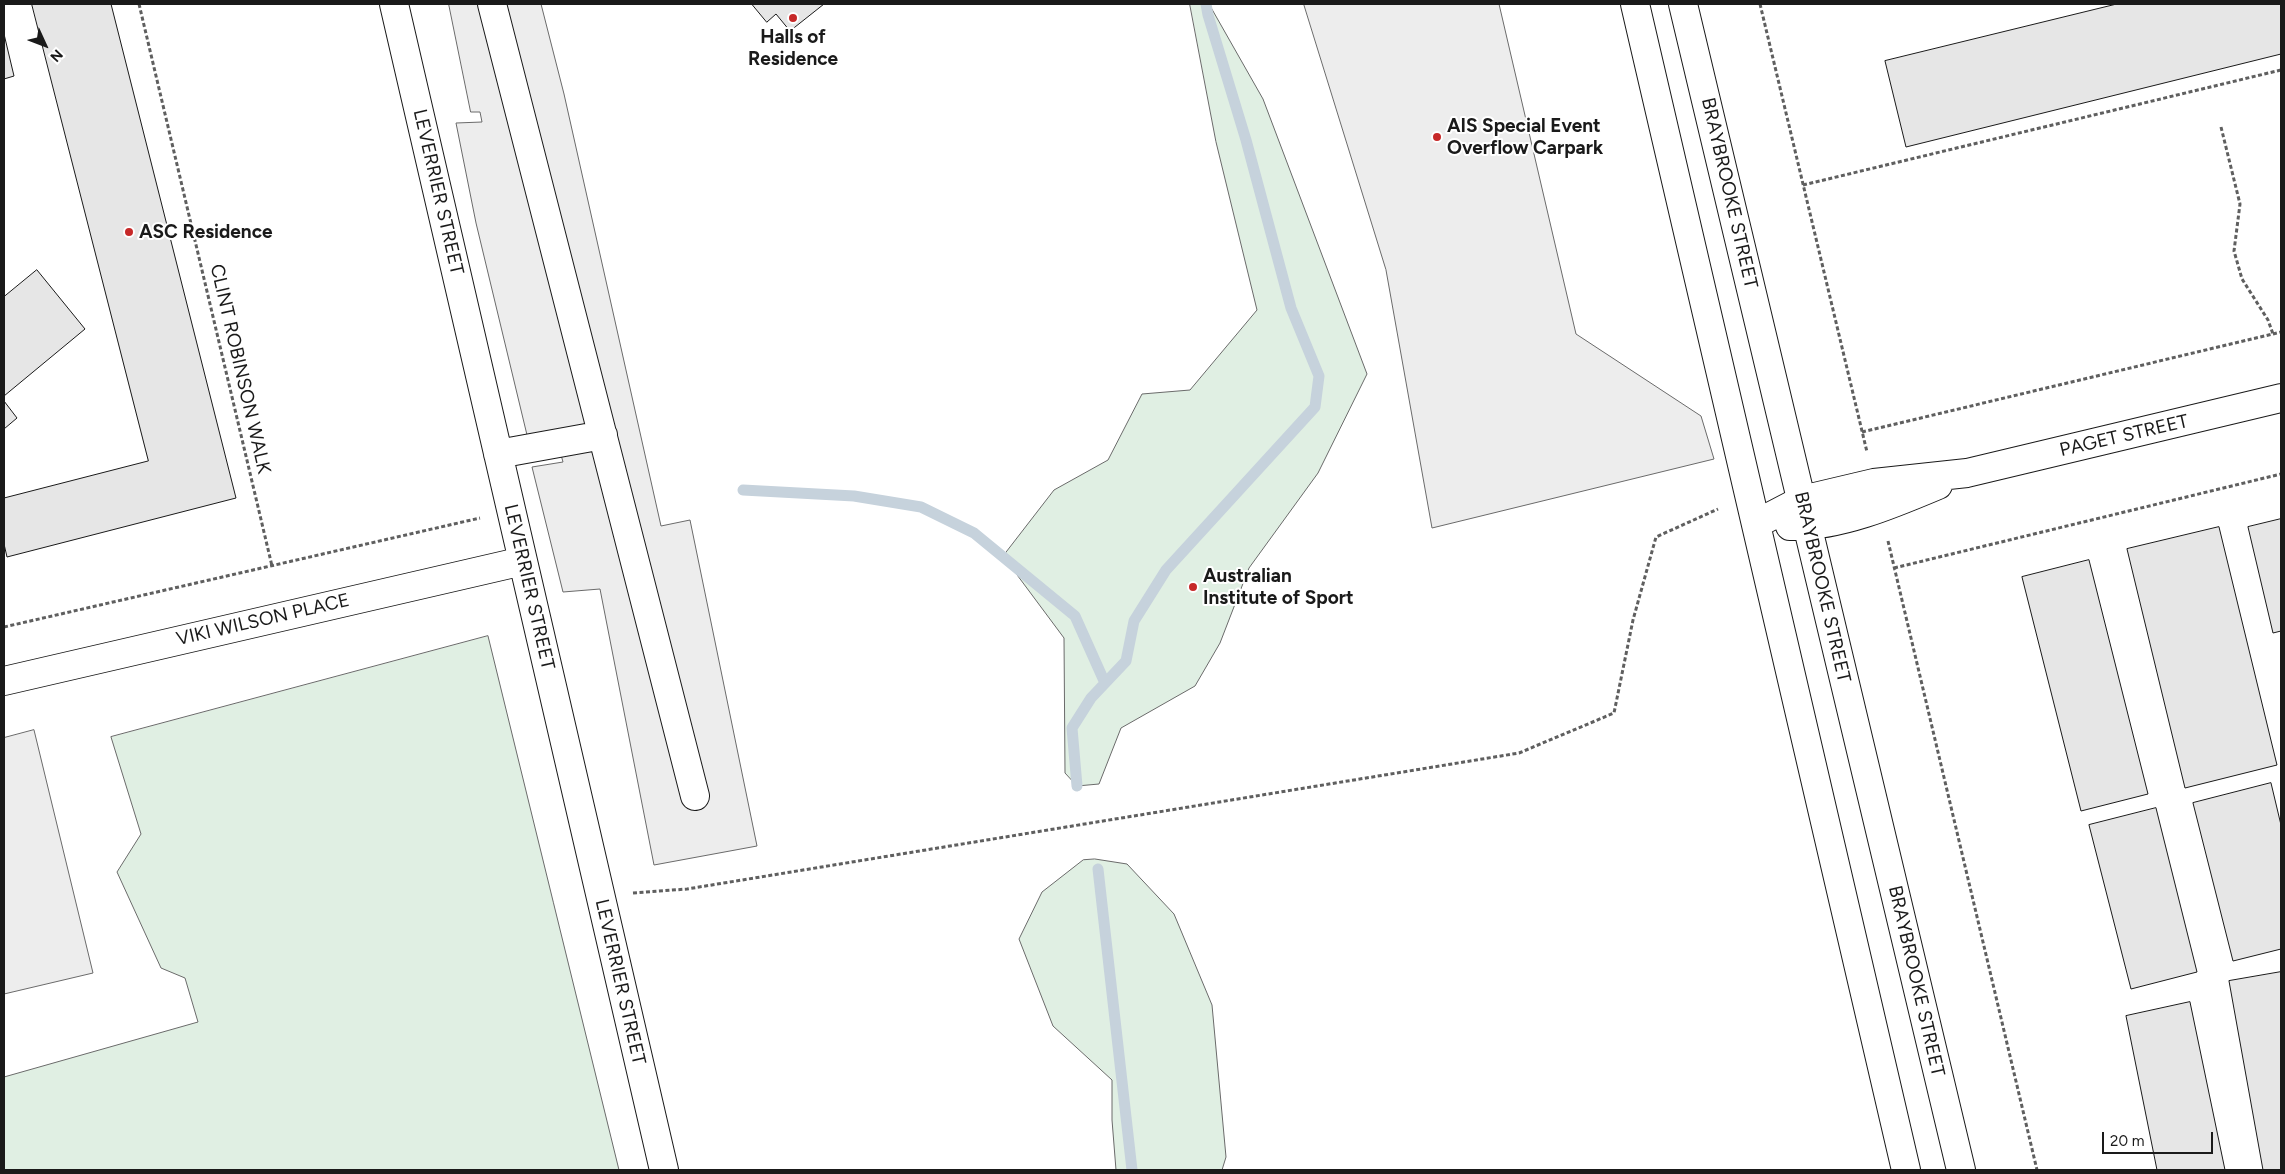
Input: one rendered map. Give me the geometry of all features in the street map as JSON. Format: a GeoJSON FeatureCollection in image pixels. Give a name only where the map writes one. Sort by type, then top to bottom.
{"type":"FeatureCollection","features":[{"type":"Feature","properties":{"kind":"street","name":"LEVERRIER STREET"},"geometry":{"type":"LineString","coordinates":[[394,4],[664,1170]]}},
{"type":"Feature","properties":{"kind":"street"},"geometry":{"type":"LineString","coordinates":[[492,4],[695,796]]}},
{"type":"Feature","properties":{"kind":"street"},"geometry":{"type":"LineString","coordinates":[[1636,4],[1906,1170]]}},
{"type":"Feature","properties":{"kind":"street","name":"BRAYBROOKE STREET"},"geometry":{"type":"LineString","coordinates":[[1684,4],[1961,1170]]}},
{"type":"Feature","properties":{"kind":"street","name":"PAGET STREET"},"geometry":{"type":"LineString","coordinates":[[1756,524],[1802,500],[1874,482],[1967,473],[2281,398]]}},
{"type":"Feature","properties":{"kind":"street"},"geometry":{"type":"LineString","coordinates":[[498,454],[603,436]]}},
{"type":"Feature","properties":{"kind":"street","name":"PAGET STREET"},"geometry":{"type":"LineString","coordinates":[[1756,524],[1808,526],[1880,509],[1967,473]]}},
{"type":"Feature","properties":{"kind":"street","name":"VIKI WILSON PLACE"},"geometry":{"type":"LineString","coordinates":[[4,680],[523,561]]}},
{"type":"Feature","properties":{"kind":"path","name":"CLINT ROBINSON WALK"},"geometry":{"type":"LineString","coordinates":[[139,4],[272,566]]}},
{"type":"Feature","properties":{"kind":"path"},"geometry":{"type":"LineString","coordinates":[[1760,4],[1874,482]]}},
{"type":"Feature","properties":{"kind":"path"},"geometry":{"type":"LineString","coordinates":[[1803,185],[2281,70]]}},
{"type":"Feature","properties":{"kind":"path"},"geometry":{"type":"LineString","coordinates":[[2221,127],[2240,204],[2234,251],[2242,279],[2268,320],[2273,334]]}},
{"type":"Feature","properties":{"kind":"path"},"geometry":{"type":"LineString","coordinates":[[1862,432],[2281,332]]}},
{"type":"Feature","properties":{"kind":"path"},"geometry":{"type":"LineString","coordinates":[[1894,568],[2281,474]]}},
{"type":"Feature","properties":{"kind":"path"},"geometry":{"type":"LineString","coordinates":[[600,896],[687,889],[1519,753],[1614,713],[1633,620],[1656,537],[1750,494]]}},
{"type":"Feature","properties":{"kind":"path"},"geometry":{"type":"LineString","coordinates":[[1880,509],[2037,1170]]}},
{"type":"Feature","properties":{"kind":"path"},"geometry":{"type":"LineString","coordinates":[[4,627],[484,518]]}},
{"type":"Feature","properties":{"kind":"green space"},"geometry":{"type":"Polygon","coordinates":[[[1190,4],[1209,4],[1263,99],[1367,374],[1318,473],[1249,568],[1220,643],[1195,686],[1121,728],[1099,784],[1077,786],[1065,773],[1064,638],[1003,556],[1054,490],[1108,460],[1142,394],[1190,390],[1257,310],[1216,142],[1190,4]]]}},
{"type":"Feature","properties":{"kind":"green space"},"geometry":{"type":"Polygon","coordinates":[[[488,636],[619,1170],[4,1170],[4,1077],[198,1022],[185,978],[161,968],[117,872],[141,834],[111,737],[488,636]]]}},
{"type":"Feature","properties":{"kind":"green space"},"geometry":{"type":"Polygon","coordinates":[[[1095,859],[1127,864],[1174,914],[1212,1005],[1226,1157],[1222,1170],[1116,1170],[1112,1120],[1112,1080],[1053,1026],[1019,939],[1042,892],[1083,860],[1095,859]]]}},
{"type":"Feature","properties":{"kind":"shaded area"},"geometry":{"type":"Polygon","coordinates":[[[449,4],[541,4],[564,94],[661,526],[690,520],[757,846],[654,865],[600,589],[563,592],[532,467],[563,462],[558,444],[527,435],[476,223],[456,123],[482,122],[480,112],[471,112],[449,4]]]}},
{"type":"Feature","properties":{"kind":"shaded area","name":"AIS Special Event Overflow Carpark"},"geometry":{"type":"Polygon","coordinates":[[[1304,4],[1499,4],[1576,334],[1701,416],[1714,459],[1432,528],[1386,270],[1304,4]]]}},
{"type":"Feature","properties":{"kind":"shaded area"},"geometry":{"type":"Polygon","coordinates":[[[34,730],[93,973],[4,994],[4,738],[34,730]]]}},
{"type":"Feature","properties":{"kind":"building","name":"ASC Residence"},"geometry":{"type":"Polygon","coordinates":[[[32,4],[111,4],[236,498],[7,557],[4,544],[4,498],[148,461],[32,4]]]}},
{"type":"Feature","properties":{"kind":"building","name":"Halls of Residence"},"geometry":{"type":"Polygon","coordinates":[[[752,4],[824,4],[790,31],[776,14],[767,22],[752,4]]]}},
{"type":"Feature","properties":{"kind":"building"},"geometry":{"type":"Polygon","coordinates":[[[2117,4],[2281,4],[2281,54],[1906,147],[1885,61],[2117,4]]]}},
{"type":"Feature","properties":{"kind":"building"},"geometry":{"type":"Polygon","coordinates":[[[4,34],[14,76],[4,79],[4,34]]]}},
{"type":"Feature","properties":{"kind":"building"},"geometry":{"type":"Polygon","coordinates":[[[37,270],[85,329],[4,396],[4,297],[37,270]]]}},
{"type":"Feature","properties":{"kind":"building"},"geometry":{"type":"Polygon","coordinates":[[[4,401],[17,418],[4,429],[4,401]]]}},
{"type":"Feature","properties":{"kind":"building"},"geometry":{"type":"Polygon","coordinates":[[[2281,519],[2281,631],[2273,633],[2248,527],[2281,519]]]}},
{"type":"Feature","properties":{"kind":"building"},"geometry":{"type":"Polygon","coordinates":[[[2219,527],[2277,765],[2185,788],[2127,549],[2219,527]]]}},
{"type":"Feature","properties":{"kind":"building"},"geometry":{"type":"Polygon","coordinates":[[[2089,560],[2148,794],[2081,811],[2022,577],[2089,560]]]}},
{"type":"Feature","properties":{"kind":"building"},"geometry":{"type":"Polygon","coordinates":[[[2271,783],[2281,825],[2281,949],[2233,961],[2193,803],[2271,783]]]}},
{"type":"Feature","properties":{"kind":"building"},"geometry":{"type":"Polygon","coordinates":[[[2156,808],[2197,972],[2131,989],[2089,825],[2156,808]]]}},
{"type":"Feature","properties":{"kind":"building"},"geometry":{"type":"Polygon","coordinates":[[[2281,972],[2281,1170],[2263,1170],[2229,981],[2281,972]]]}},
{"type":"Feature","properties":{"kind":"building"},"geometry":{"type":"Polygon","coordinates":[[[2190,1002],[2225,1170],[2157,1170],[2126,1016],[2190,1002]]]}},
{"type":"Feature","properties":{"kind":"waterway"},"geometry":{"type":"LineString","coordinates":[[1077,786],[1072,728],[1091,698],[1126,661],[1134,621],[1166,570],[1315,407],[1319,376],[1291,308],[1246,140],[1206,4]]}},
{"type":"Feature","properties":{"kind":"waterway"},"geometry":{"type":"LineString","coordinates":[[743,490],[854,496],[921,507],[974,533],[1075,616],[1105,683]]}},
{"type":"Feature","properties":{"kind":"waterway"},"geometry":{"type":"LineString","coordinates":[[1098,869],[1132,1170]]}},
{"type":"Feature","properties":{"kind":"place","name":"Halls of Residence"},"geometry":{"type":"Point","coordinates":[793,18]}},
{"type":"Feature","properties":{"kind":"place","name":"AIS Special Event Overflow Carpark"},"geometry":{"type":"Point","coordinates":[1437,137]}},
{"type":"Feature","properties":{"kind":"place","name":"ASC Residence"},"geometry":{"type":"Point","coordinates":[129,232]}},
{"type":"Feature","properties":{"kind":"place","name":"Australian Institute of Sport"},"geometry":{"type":"Point","coordinates":[1193,587]}}]}
